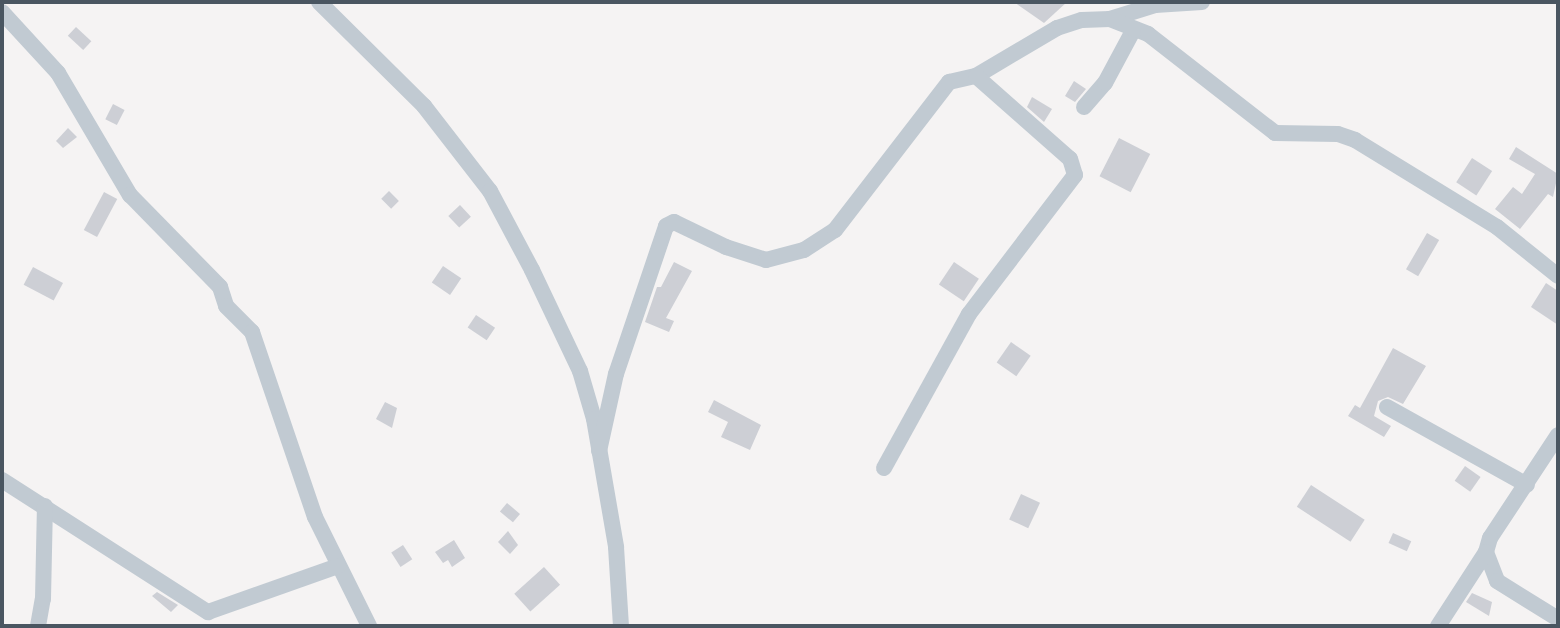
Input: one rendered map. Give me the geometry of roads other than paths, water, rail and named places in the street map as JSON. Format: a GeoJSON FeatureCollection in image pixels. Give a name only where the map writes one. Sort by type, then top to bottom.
{"type":"FeatureCollection","features":[{"type":"Feature","properties":{"kind":"street"},"geometry":{"type":"LineString","coordinates":[[319,2],[424,106],[490,191],[580,371],[599,451],[616,547],[621,626]]}},
{"type":"Feature","properties":{"kind":"street"},"geometry":{"type":"LineString","coordinates":[[599,451],[615,374],[666,226],[674,222],[766,260],[804,250],[835,230],[881,174],[937,92],[949,82],[976,76],[1056,27],[1110,19],[1135,6],[1202,2]]}},
{"type":"Feature","properties":{"kind":"street"},"geometry":{"type":"LineString","coordinates":[[2,12],[58,73],[130,195],[215,281],[226,306],[252,332],[315,517],[369,626]]}},
{"type":"Feature","properties":{"kind":"street"},"geometry":{"type":"LineString","coordinates":[[1110,19],[1148,34],[1275,133],[1338,134],[1355,140],[1497,227],[1558,276]]}},
{"type":"Feature","properties":{"kind":"street"},"geometry":{"type":"LineString","coordinates":[[1084,107],[1105,83],[1134,29]]}},
{"type":"Feature","properties":{"kind":"street"},"geometry":{"type":"LineString","coordinates":[[884,468],[968,314],[1075,175],[1070,159],[976,76]]}},
{"type":"Feature","properties":{"kind":"street"},"geometry":{"type":"LineString","coordinates":[[1387,407],[1527,485]]}},
{"type":"Feature","properties":{"kind":"street"},"geometry":{"type":"LineString","coordinates":[[1438,626],[1486,552],[1490,538],[1558,435]]}},
{"type":"Feature","properties":{"kind":"street"},"geometry":{"type":"LineString","coordinates":[[2,480],[208,611],[338,566]]}},
{"type":"Feature","properties":{"kind":"street"},"geometry":{"type":"LineString","coordinates":[[38,626],[43,599],[46,506]]}},
{"type":"Feature","properties":{"kind":"street"},"geometry":{"type":"LineString","coordinates":[[1486,552],[1497,580],[1558,619]]}}]}
